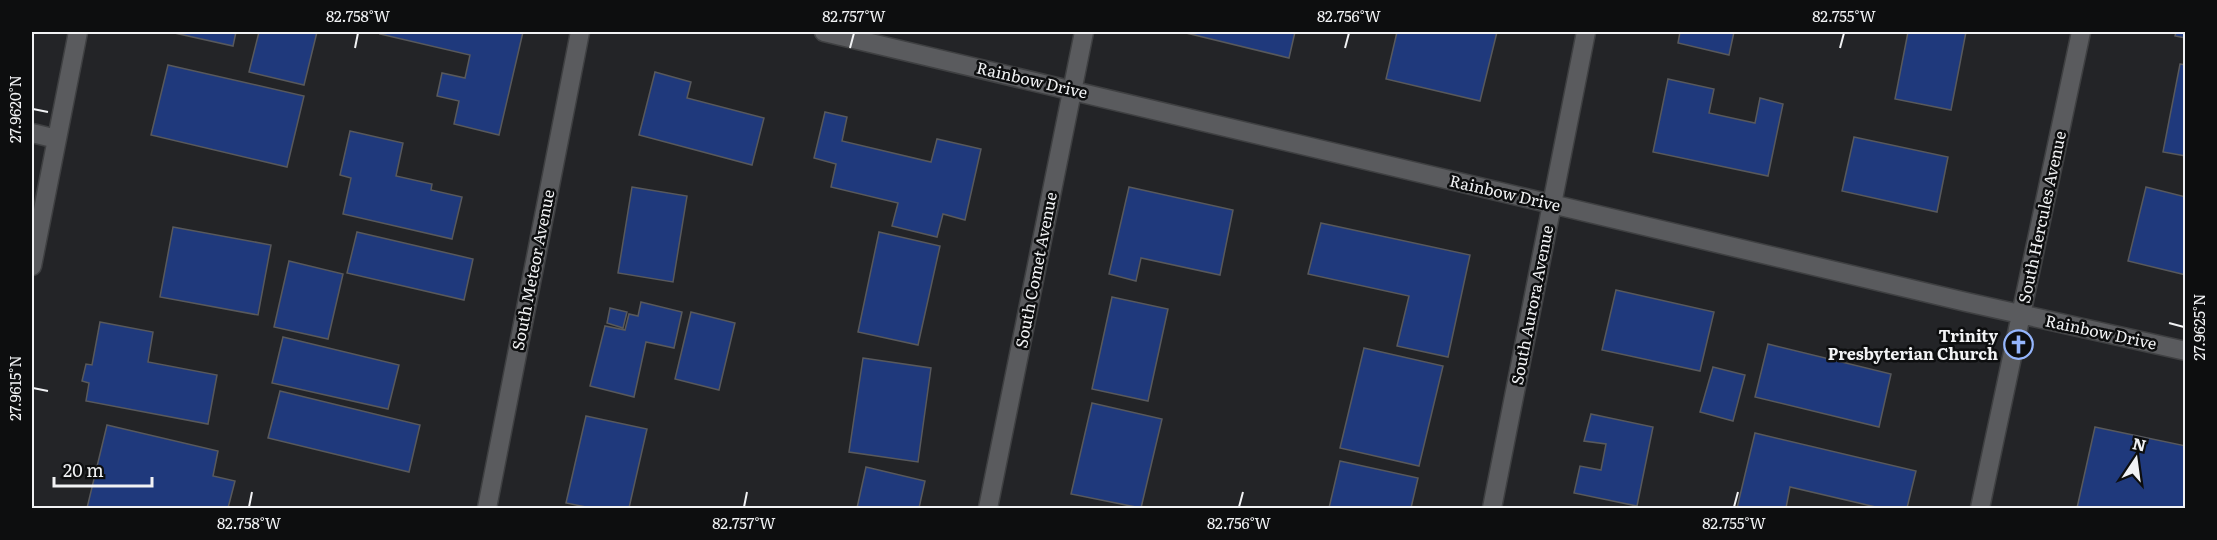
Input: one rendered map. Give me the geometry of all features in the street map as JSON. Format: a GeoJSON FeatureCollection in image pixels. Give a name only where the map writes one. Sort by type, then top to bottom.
{"type":"FeatureCollection","features":[{"type":"Feature","properties":{"kind":"street"},"geometry":{"type":"LineString","coordinates":[[32,266],[78,32]]}},
{"type":"Feature","properties":{"kind":"street","name":"South Meteor Avenue"},"geometry":{"type":"LineString","coordinates":[[487,508],[580,32]]}},
{"type":"Feature","properties":{"kind":"street","name":"Rainbow Drive"},"geometry":{"type":"LineString","coordinates":[[824,32],[2021,315],[2186,351]]}},
{"type":"Feature","properties":{"kind":"street","name":"South Comet Avenue"},"geometry":{"type":"LineString","coordinates":[[988,508],[1084,32]]}},
{"type":"Feature","properties":{"kind":"street","name":"South Aurora Avenue"},"geometry":{"type":"LineString","coordinates":[[1492,508],[1586,32]]}},
{"type":"Feature","properties":{"kind":"street","name":"South Hercules Avenue"},"geometry":{"type":"LineString","coordinates":[[1980,508],[2081,32]]}},
{"type":"Feature","properties":{"kind":"street"},"geometry":{"type":"LineString","coordinates":[[32,133],[57,139]]}},
{"type":"Feature","properties":{"kind":"building"},"geometry":{"type":"Polygon","coordinates":[[[170,32],[236,32],[233,46],[170,32]]]}},
{"type":"Feature","properties":{"kind":"building"},"geometry":{"type":"Polygon","coordinates":[[[259,32],[317,32],[304,85],[249,72],[259,32]]]}},
{"type":"Feature","properties":{"kind":"building"},"geometry":{"type":"Polygon","coordinates":[[[381,32],[523,32],[499,135],[454,124],[459,101],[437,96],[442,73],[465,78],[470,55],[380,34],[381,32]]]}},
{"type":"Feature","properties":{"kind":"building"},"geometry":{"type":"Polygon","coordinates":[[[1182,32],[1295,32],[1289,58],[1182,32]]]}},
{"type":"Feature","properties":{"kind":"building"},"geometry":{"type":"Polygon","coordinates":[[[1397,32],[1497,32],[1480,101],[1386,79],[1397,32]]]}},
{"type":"Feature","properties":{"kind":"building"},"geometry":{"type":"Polygon","coordinates":[[[1680,32],[1734,32],[1729,55],[1678,43],[1680,32]]]}},
{"type":"Feature","properties":{"kind":"building"},"geometry":{"type":"Polygon","coordinates":[[[1908,32],[1966,32],[1951,110],[1895,99],[1908,32]]]}},
{"type":"Feature","properties":{"kind":"building"},"geometry":{"type":"Polygon","coordinates":[[[2176,32],[2186,32],[2186,38],[2175,36],[2176,32]]]}},
{"type":"Feature","properties":{"kind":"building"},"geometry":{"type":"Polygon","coordinates":[[[2180,64],[2186,65],[2186,156],[2163,152],[2180,64]]]}},
{"type":"Feature","properties":{"kind":"building"},"geometry":{"type":"Polygon","coordinates":[[[168,65],[304,96],[287,167],[151,135],[168,65]]]}},
{"type":"Feature","properties":{"kind":"building"},"geometry":{"type":"Polygon","coordinates":[[[655,72],[691,82],[687,98],[764,118],[752,165],[639,135],[655,72]]]}},
{"type":"Feature","properties":{"kind":"building"},"geometry":{"type":"Polygon","coordinates":[[[1668,79],[1714,89],[1709,113],[1755,123],[1760,98],[1783,104],[1768,176],[1653,152],[1668,79]]]}},
{"type":"Feature","properties":{"kind":"building"},"geometry":{"type":"Polygon","coordinates":[[[825,112],[847,117],[842,141],[931,162],[937,139],[981,149],[965,220],[943,214],[937,237],[892,226],[898,203],[831,187],[836,164],[814,158],[825,112]]]}},
{"type":"Feature","properties":{"kind":"building"},"geometry":{"type":"Polygon","coordinates":[[[350,131],[403,143],[396,176],[432,184],[431,190],[462,197],[452,239],[343,214],[351,178],[340,175],[350,131]]]}},
{"type":"Feature","properties":{"kind":"building"},"geometry":{"type":"Polygon","coordinates":[[[1854,137],[1948,157],[1937,212],[1842,191],[1854,137]]]}},
{"type":"Feature","properties":{"kind":"building"},"geometry":{"type":"Polygon","coordinates":[[[632,187],[687,196],[673,282],[618,273],[632,187]]]}},
{"type":"Feature","properties":{"kind":"building"},"geometry":{"type":"Polygon","coordinates":[[[1129,187],[1233,210],[1220,275],[1141,258],[1136,281],[1109,274],[1129,187]]]}},
{"type":"Feature","properties":{"kind":"building"},"geometry":{"type":"Polygon","coordinates":[[[2146,187],[2186,197],[2186,275],[2128,261],[2146,187]]]}},
{"type":"Feature","properties":{"kind":"building"},"geometry":{"type":"Polygon","coordinates":[[[1321,223],[1470,255],[1448,357],[1397,346],[1409,296],[1308,274],[1321,223]]]}},
{"type":"Feature","properties":{"kind":"building"},"geometry":{"type":"Polygon","coordinates":[[[173,227],[271,245],[258,315],[160,297],[173,227]]]}},
{"type":"Feature","properties":{"kind":"building"},"geometry":{"type":"Polygon","coordinates":[[[357,232],[473,259],[464,300],[347,273],[357,232]]]}},
{"type":"Feature","properties":{"kind":"building"},"geometry":{"type":"Polygon","coordinates":[[[879,232],[940,246],[918,345],[858,332],[879,232]]]}},
{"type":"Feature","properties":{"kind":"building"},"geometry":{"type":"Polygon","coordinates":[[[289,261],[343,274],[328,339],[274,327],[289,261]]]}},
{"type":"Feature","properties":{"kind":"building"},"geometry":{"type":"Polygon","coordinates":[[[1616,290],[1714,312],[1700,371],[1602,350],[1616,290]]]}},
{"type":"Feature","properties":{"kind":"building"},"geometry":{"type":"Polygon","coordinates":[[[1112,297],[1168,309],[1148,401],[1092,389],[1112,297]]]}},
{"type":"Feature","properties":{"kind":"building"},"geometry":{"type":"Polygon","coordinates":[[[641,302],[682,312],[674,348],[646,342],[634,397],[590,386],[605,326],[625,330],[629,314],[638,316],[641,302]]]}},
{"type":"Feature","properties":{"kind":"building"},"geometry":{"type":"Polygon","coordinates":[[[610,308],[627,312],[623,328],[607,323],[610,308]]]}},
{"type":"Feature","properties":{"kind":"building"},"geometry":{"type":"Polygon","coordinates":[[[691,312],[735,323],[719,390],[675,379],[691,312]]]}},
{"type":"Feature","properties":{"kind":"building"},"geometry":{"type":"Polygon","coordinates":[[[100,322],[153,332],[148,362],[217,375],[208,424],[86,401],[89,383],[82,381],[86,364],[92,365],[100,322]]]}},
{"type":"Feature","properties":{"kind":"building"},"geometry":{"type":"Polygon","coordinates":[[[283,337],[399,365],[388,409],[272,383],[283,337]]]}},
{"type":"Feature","properties":{"kind":"building"},"geometry":{"type":"Polygon","coordinates":[[[1768,344],[1891,374],[1879,427],[1755,397],[1768,344]]]}},
{"type":"Feature","properties":{"kind":"building"},"geometry":{"type":"Polygon","coordinates":[[[1364,348],[1443,366],[1419,466],[1340,448],[1364,348]]]}},
{"type":"Feature","properties":{"kind":"building"},"geometry":{"type":"Polygon","coordinates":[[[863,358],[931,368],[918,462],[849,452],[863,358]]]}},
{"type":"Feature","properties":{"kind":"building"},"geometry":{"type":"Polygon","coordinates":[[[1713,367],[1745,375],[1733,421],[1700,412],[1713,367]]]}},
{"type":"Feature","properties":{"kind":"building"},"geometry":{"type":"Polygon","coordinates":[[[280,391],[420,425],[409,472],[268,438],[280,391]]]}},
{"type":"Feature","properties":{"kind":"building"},"geometry":{"type":"Polygon","coordinates":[[[1092,403],[1162,419],[1141,508],[1071,494],[1092,403]]]}},
{"type":"Feature","properties":{"kind":"building"},"geometry":{"type":"Polygon","coordinates":[[[1591,414],[1653,427],[1637,506],[1574,493],[1580,466],[1601,470],[1606,444],[1584,441],[1591,414]]]}},
{"type":"Feature","properties":{"kind":"building"},"geometry":{"type":"Polygon","coordinates":[[[586,416],[647,429],[629,508],[591,508],[566,503],[586,416]]]}},
{"type":"Feature","properties":{"kind":"building"},"geometry":{"type":"Polygon","coordinates":[[[107,425],[218,451],[213,476],[235,481],[228,508],[87,508],[107,425]]]}},
{"type":"Feature","properties":{"kind":"building"},"geometry":{"type":"Polygon","coordinates":[[[2095,427],[2186,446],[2186,508],[2077,508],[2095,427]]]}},
{"type":"Feature","properties":{"kind":"building"},"geometry":{"type":"Polygon","coordinates":[[[1755,433],[1916,471],[1907,508],[1880,508],[1790,487],[1786,508],[1737,508],[1755,433]]]}},
{"type":"Feature","properties":{"kind":"building"},"geometry":{"type":"Polygon","coordinates":[[[1340,461],[1418,478],[1411,508],[1329,508],[1340,461]]]}},
{"type":"Feature","properties":{"kind":"building"},"geometry":{"type":"Polygon","coordinates":[[[866,467],[925,481],[919,508],[857,508],[866,467]]]}},
{"type":"Feature","properties":{"kind":"place","name":"Trinity Presbyterian Church"},"geometry":{"type":"Point","coordinates":[2019,345]}}]}
